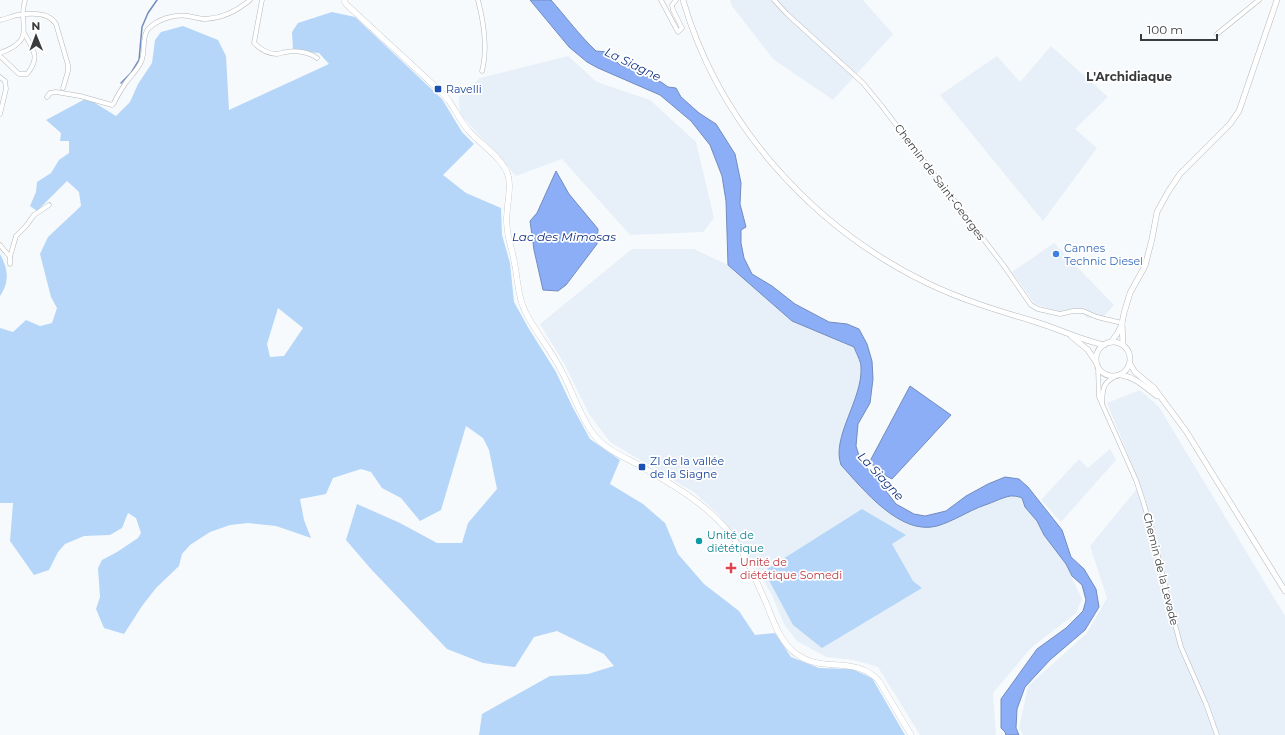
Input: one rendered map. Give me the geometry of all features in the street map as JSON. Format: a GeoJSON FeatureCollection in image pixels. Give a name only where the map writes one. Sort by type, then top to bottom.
{"type":"FeatureCollection","features":[{"type":"Feature","properties":{"kind":"main road"},"geometry":{"type":"LineString","coordinates":[[344,0],[346,4],[449,101],[468,130],[483,146],[500,160],[508,175],[509,188],[506,215],[520,298],[525,311],[559,365],[593,434],[599,441],[615,452],[703,505],[729,532],[735,541],[747,562],[781,637],[791,650],[806,660],[823,664],[853,666],[873,675],[911,735]]}},
{"type":"Feature","properties":{"kind":"street"},"geometry":{"type":"LineString","coordinates":[[0,53],[12,48],[21,40],[24,33],[23,9],[26,0]]}},
{"type":"Feature","properties":{"kind":"street"},"geometry":{"type":"LineString","coordinates":[[47,97],[50,93],[56,92],[80,96],[112,105],[125,84],[138,68],[144,54],[144,37],[147,31],[155,24],[166,18],[175,16],[206,19],[226,15],[234,12],[250,0]]}},
{"type":"Feature","properties":{"kind":"street"},"geometry":{"type":"LineString","coordinates":[[262,0],[254,43],[269,53],[277,54],[287,51],[302,52],[312,54],[317,58]]}},
{"type":"Feature","properties":{"kind":"street"},"geometry":{"type":"LineString","coordinates":[[478,0],[482,15],[485,54],[482,71]]}},
{"type":"Feature","properties":{"kind":"street"},"geometry":{"type":"LineString","coordinates":[[661,0],[678,32],[682,28],[672,5],[676,0]]}},
{"type":"Feature","properties":{"kind":"street"},"geometry":{"type":"LineString","coordinates":[[683,0],[696,37],[709,66],[724,95],[744,127],[780,173],[820,212],[839,228],[880,257],[928,284],[974,302],[1104,345]]}},
{"type":"Feature","properties":{"kind":"street","name":"Chemin de Saint-Georges"},"geometry":{"type":"LineString","coordinates":[[774,0],[791,18],[863,83],[995,254],[1031,305],[1038,309],[1060,314],[1073,311],[1083,311],[1097,317],[1122,323]]}},
{"type":"Feature","properties":{"kind":"street"},"geometry":{"type":"LineString","coordinates":[[1217,34],[1258,0]]}},
{"type":"Feature","properties":{"kind":"street"},"geometry":{"type":"LineString","coordinates":[[1277,0],[1239,111],[1230,124],[1180,174],[1157,212],[1145,266],[1130,293],[1125,307],[1122,323],[1123,345],[1129,354],[1130,364],[1135,372],[1154,388],[1186,431],[1285,591]]}},
{"type":"Feature","properties":{"kind":"street"},"geometry":{"type":"LineString","coordinates":[[0,20],[19,15],[34,14],[49,16],[54,19],[68,65],[68,71],[63,88]]}},
{"type":"Feature","properties":{"kind":"street"},"geometry":{"type":"LineString","coordinates":[[0,56],[19,74],[27,74],[33,67],[35,53],[24,33]]}},
{"type":"Feature","properties":{"kind":"street"},"geometry":{"type":"LineString","coordinates":[[0,77],[5,81],[6,89],[0,114]]}},
{"type":"Feature","properties":{"kind":"street"},"geometry":{"type":"LineString","coordinates":[[10,264],[10,257],[16,236],[34,215],[49,205]]}},
{"type":"Feature","properties":{"kind":"street"},"geometry":{"type":"LineString","coordinates":[[0,245],[10,257]]}},
{"type":"Feature","properties":{"kind":"street"},"geometry":{"type":"LineString","coordinates":[[1097,365],[1098,351],[1110,342],[1117,334],[1122,323]]}},
{"type":"Feature","properties":{"kind":"street"},"geometry":{"type":"LineString","coordinates":[[1061,331],[1076,339],[1088,350],[1097,365],[1106,375],[1131,377],[1162,399]]}},
{"type":"Feature","properties":{"kind":"street"},"geometry":{"type":"LineString","coordinates":[[1110,342],[1123,345]]}},
{"type":"Feature","properties":{"kind":"street"},"geometry":{"type":"LineString","coordinates":[[1102,403],[1105,384],[1128,368],[1130,364]]}},
{"type":"Feature","properties":{"kind":"street","name":"Chemin de la Levade"},"geometry":{"type":"LineString","coordinates":[[1097,365],[1099,397],[1136,480],[1143,501],[1181,647],[1206,704],[1217,735]]}},
{"type":"Feature","properties":{"kind":"shaded area"},"geometry":{"type":"Polygon","coordinates":[[[730,0],[863,0],[893,34],[833,100],[773,59],[732,6],[730,0]]]}},
{"type":"Feature","properties":{"kind":"shaded area"},"geometry":{"type":"Polygon","coordinates":[[[332,12],[355,17],[442,99],[462,132],[474,144],[443,175],[466,193],[501,208],[502,235],[510,263],[514,302],[556,372],[590,439],[620,460],[610,484],[643,504],[665,523],[678,554],[704,584],[739,611],[755,635],[775,633],[791,657],[819,668],[852,669],[872,678],[905,735],[479,735],[482,714],[550,676],[588,674],[614,666],[604,654],[557,631],[534,637],[515,667],[483,663],[447,649],[370,568],[346,540],[357,504],[400,523],[437,543],[462,543],[468,523],[497,489],[489,450],[483,438],[466,426],[441,510],[420,521],[401,498],[382,488],[371,472],[361,469],[333,478],[326,494],[300,499],[304,520],[311,538],[276,526],[248,523],[230,525],[210,532],[190,545],[182,554],[179,566],[156,588],[142,606],[124,634],[104,628],[96,609],[100,597],[98,568],[102,560],[138,538],[141,533],[136,518],[128,513],[122,528],[110,535],[84,536],[65,544],[58,552],[49,570],[34,575],[10,541],[13,503],[0,503],[0,328],[13,332],[26,320],[40,326],[52,323],[57,308],[51,297],[40,254],[48,237],[81,206],[79,192],[67,181],[37,211],[30,206],[36,192],[37,182],[51,173],[59,160],[69,153],[69,141],[60,141],[61,133],[46,120],[87,98],[116,116],[130,102],[138,84],[152,63],[155,40],[161,32],[183,26],[218,40],[226,56],[229,110],[329,64],[319,53],[293,51],[292,32],[298,23],[332,12]],[[278,308],[267,344],[270,357],[284,356],[303,328],[278,308]]]}},
{"type":"Feature","properties":{"kind":"shaded area"},"geometry":{"type":"Polygon","coordinates":[[[1051,46],[1108,97],[1075,129],[1097,148],[1043,221],[940,95],[997,56],[1020,82],[1051,46]]]}},
{"type":"Feature","properties":{"kind":"shaded area"},"geometry":{"type":"Polygon","coordinates":[[[568,56],[597,82],[650,100],[696,142],[714,218],[703,232],[630,235],[562,159],[516,176],[460,114],[459,97],[480,78],[568,56]]]}},
{"type":"Feature","properties":{"kind":"shaded area"},"geometry":{"type":"Polygon","coordinates":[[[1054,243],[1114,305],[1104,316],[1088,318],[1075,308],[1060,312],[1035,304],[1012,272],[1054,243]]]}},
{"type":"Feature","properties":{"kind":"shaded area"},"geometry":{"type":"Polygon","coordinates":[[[632,249],[694,249],[728,265],[792,321],[854,347],[861,365],[861,384],[846,426],[875,500],[901,521],[923,528],[1012,495],[1034,498],[1082,599],[1076,613],[1031,648],[993,693],[996,735],[920,735],[878,667],[854,660],[826,657],[797,641],[784,624],[772,595],[740,542],[719,515],[695,493],[610,442],[589,414],[565,365],[540,324],[632,249]]]}},
{"type":"Feature","properties":{"kind":"shaded area"},"geometry":{"type":"Polygon","coordinates":[[[0,254],[5,265],[7,280],[0,296],[0,254]]]}},
{"type":"Feature","properties":{"kind":"shaded area"},"geometry":{"type":"Polygon","coordinates":[[[1140,390],[1159,407],[1285,616],[1285,735],[1023,735],[1019,728],[1028,686],[1087,633],[1107,598],[1090,546],[1140,485],[1107,403],[1140,390]]]}},
{"type":"Feature","properties":{"kind":"shaded area"},"geometry":{"type":"Polygon","coordinates":[[[1110,449],[1116,460],[1061,522],[1041,500],[1079,459],[1088,468],[1110,449]]]}},
{"type":"Feature","properties":{"kind":"shaded area"},"geometry":{"type":"Polygon","coordinates":[[[862,509],[906,535],[892,544],[913,581],[922,588],[822,648],[793,625],[764,571],[862,509]]]}},
{"type":"Feature","properties":{"kind":"water"},"geometry":{"type":"Polygon","coordinates":[[[530,0],[551,0],[596,51],[607,52],[620,65],[638,70],[643,75],[661,82],[668,87],[676,88],[681,97],[699,113],[716,124],[735,154],[741,183],[740,204],[746,227],[741,230],[741,243],[744,258],[752,274],[772,286],[795,304],[829,322],[847,324],[859,329],[867,344],[872,361],[873,379],[870,403],[858,424],[856,446],[861,462],[876,478],[896,504],[914,514],[925,516],[946,511],[966,496],[1005,477],[1019,479],[1028,487],[1062,530],[1071,557],[1084,569],[1096,589],[1099,607],[1085,630],[1050,660],[1025,687],[1017,709],[1016,728],[1019,735],[1006,735],[1001,728],[1001,699],[1037,649],[1066,628],[1083,611],[1086,600],[1082,585],[1072,576],[1066,564],[1044,535],[1037,521],[1025,507],[1022,498],[1010,496],[979,507],[943,524],[923,527],[909,524],[896,517],[883,508],[860,486],[841,465],[839,454],[843,430],[857,392],[860,379],[861,365],[854,347],[792,321],[728,265],[726,201],[722,176],[710,145],[691,121],[660,95],[587,62],[569,47],[530,0]]]}},
{"type":"Feature","properties":{"kind":"water","name":"Lac des Mimosas"},"geometry":{"type":"Polygon","coordinates":[[[556,171],[569,194],[598,229],[597,244],[566,285],[558,291],[543,290],[534,250],[530,221],[537,213],[556,171]]]}},
{"type":"Feature","properties":{"kind":"water"},"geometry":{"type":"Polygon","coordinates":[[[910,386],[951,415],[892,479],[877,471],[870,461],[910,386]]]}},
{"type":"Feature","properties":{"kind":"waterway"},"geometry":{"type":"LineString","coordinates":[[121,83],[131,73],[139,60],[142,27],[148,13],[157,0]]}},
{"type":"Feature","properties":{"kind":"place","name":"Ravelli"},"geometry":{"type":"Point","coordinates":[438,89]}},
{"type":"Feature","properties":{"kind":"place","name":"Cannes Technic Diesel"},"geometry":{"type":"Point","coordinates":[1056,254]}},
{"type":"Feature","properties":{"kind":"place","name":"ZI de la vallée de la Siagne"},"geometry":{"type":"Point","coordinates":[642,467]}},
{"type":"Feature","properties":{"kind":"place","name":"Unité de diététique"},"geometry":{"type":"Point","coordinates":[699,541]}},
{"type":"Feature","properties":{"kind":"place","name":"Unité de diététique Somedi"},"geometry":{"type":"Point","coordinates":[731,568]}},
{"type":"Feature","properties":{"kind":"district","name":"L'Archidiaque"},"geometry":{"type":"Point","coordinates":[1129,76]}},
{"type":"Feature","properties":{"kind":"water label","name":"La Siagne"},"geometry":{"type":"Point","coordinates":[633,64]}},
{"type":"Feature","properties":{"kind":"water label","name":"La Siagne"},"geometry":{"type":"Point","coordinates":[881,476]}}]}
